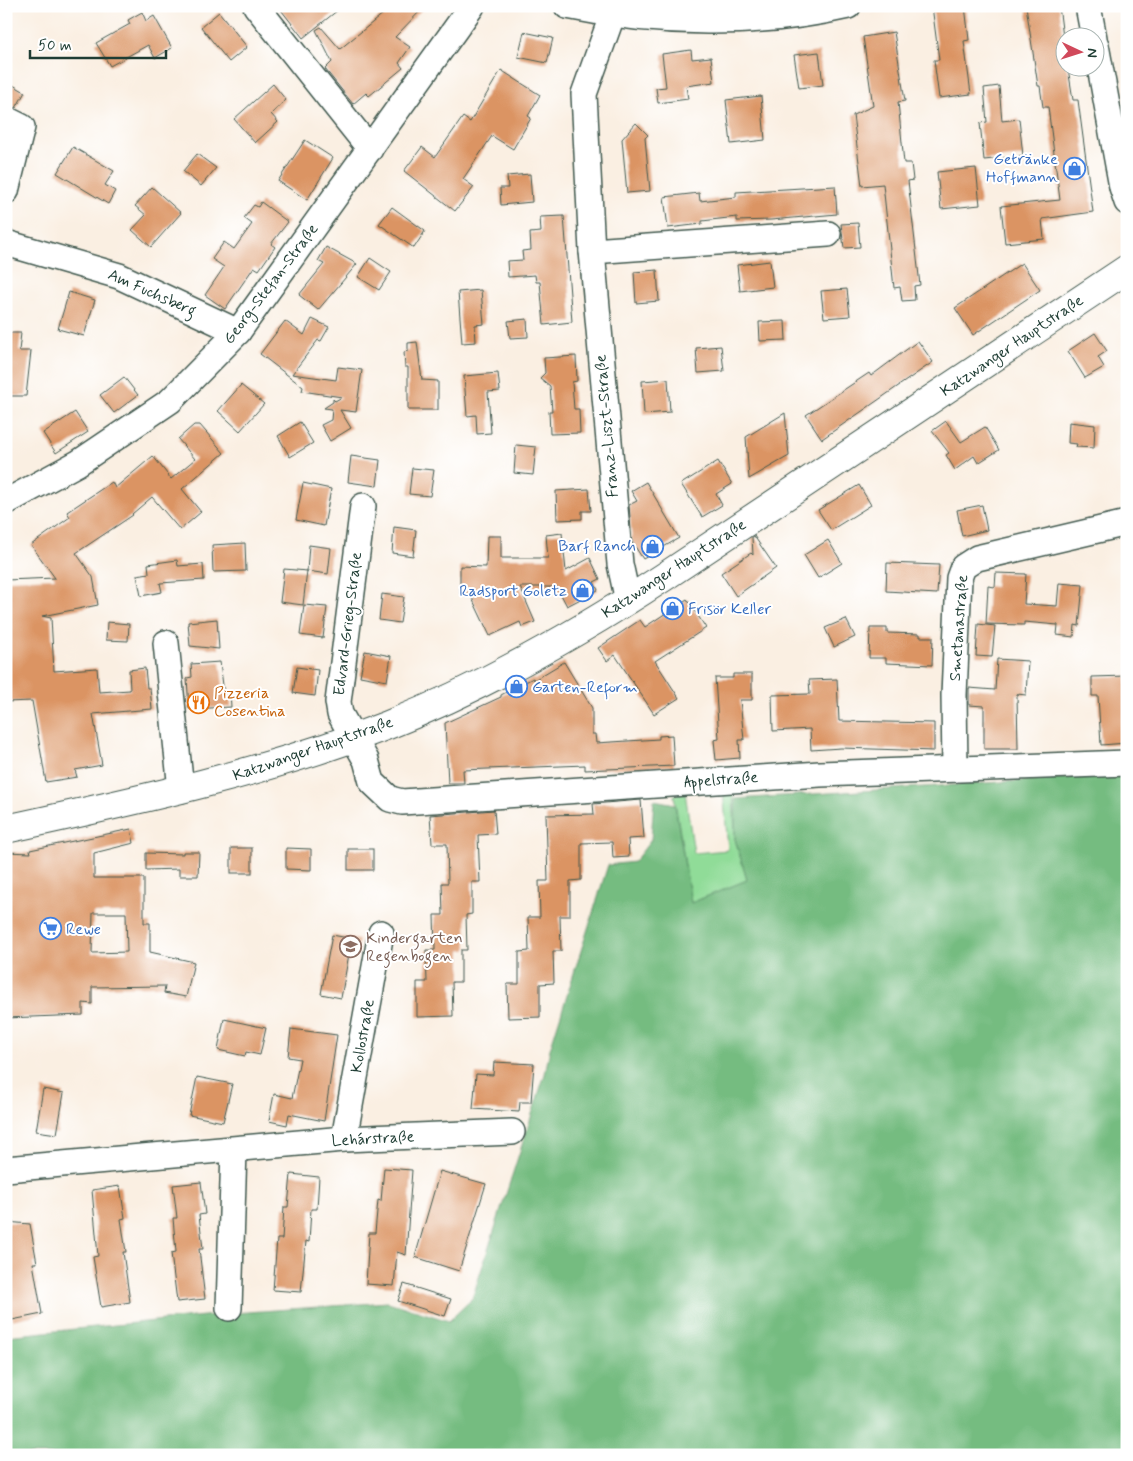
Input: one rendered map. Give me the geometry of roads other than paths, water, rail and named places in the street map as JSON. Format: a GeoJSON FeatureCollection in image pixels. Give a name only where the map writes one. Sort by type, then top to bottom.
{"type":"FeatureCollection","features":[{"type":"Feature","properties":{"kind":"main road","name":"Katzwanger Hauptstraße"},"geometry":{"type":"LineString","coordinates":[[6,829],[182,790],[280,762],[390,724],[483,683],[628,601],[1127,269]]}},
{"type":"Feature","properties":{"kind":"street"},"geometry":{"type":"LineString","coordinates":[[256,6],[370,148]]}},
{"type":"Feature","properties":{"kind":"street","name":"Georg-Stefan-Straße"},"geometry":{"type":"LineString","coordinates":[[6,502],[78,464],[170,401],[238,332],[472,6]]}},
{"type":"Feature","properties":{"kind":"street"},"geometry":{"type":"LineString","coordinates":[[567,6],[612,16],[672,20],[755,20],[827,11],[848,6]]}},
{"type":"Feature","properties":{"kind":"street"},"geometry":{"type":"LineString","coordinates":[[1088,6],[1092,28]]}},
{"type":"Feature","properties":{"kind":"street","name":"Franz-Liszt-Straße"},"geometry":{"type":"LineString","coordinates":[[612,16],[584,94],[592,251],[620,564],[628,601]]}},
{"type":"Feature","properties":{"kind":"street"},"geometry":{"type":"LineString","coordinates":[[1102,78],[1122,187],[1127,202]]}},
{"type":"Feature","properties":{"kind":"street"},"geometry":{"type":"LineString","coordinates":[[6,119],[22,127],[6,191]]}},
{"type":"Feature","properties":{"kind":"street"},"geometry":{"type":"LineString","coordinates":[[592,251],[828,234]]}},
{"type":"Feature","properties":{"kind":"street","name":"Am Fuchsberg"},"geometry":{"type":"LineString","coordinates":[[6,243],[119,276],[238,332]]}},
{"type":"Feature","properties":{"kind":"street","name":"Edvard-Grieg-Straße"},"geometry":{"type":"LineString","coordinates":[[353,738],[340,714],[338,702],[363,506]]}},
{"type":"Feature","properties":{"kind":"street","name":"Smetanastraße"},"geometry":{"type":"LineString","coordinates":[[955,769],[954,694],[959,578],[963,567],[977,558],[1127,523]]}},
{"type":"Feature","properties":{"kind":"street"},"geometry":{"type":"LineString","coordinates":[[166,643],[182,790]]}},
{"type":"Feature","properties":{"kind":"street","name":"Appelstraße"},"geometry":{"type":"LineString","coordinates":[[353,738],[366,760],[372,782],[390,799],[402,802],[820,774],[1127,763]]}},
{"type":"Feature","properties":{"kind":"street","name":"Kollostraße"},"geometry":{"type":"LineString","coordinates":[[344,1139],[381,933]]}},
{"type":"Feature","properties":{"kind":"street","name":"Lehárstraße"},"geometry":{"type":"LineString","coordinates":[[6,1169],[344,1139],[512,1132]]}},
{"type":"Feature","properties":{"kind":"street"},"geometry":{"type":"LineString","coordinates":[[229,1308],[234,1150]]}},
{"type":"Feature","properties":{"kind":"place","name":"Getränke Hoffmann"},"geometry":{"type":"Point","coordinates":[1074,168]}},
{"type":"Feature","properties":{"kind":"place","name":"Barf Ranch"},"geometry":{"type":"Point","coordinates":[652,546]}},
{"type":"Feature","properties":{"kind":"place","name":"Radsport Goletz"},"geometry":{"type":"Point","coordinates":[583,591]}},
{"type":"Feature","properties":{"kind":"place","name":"Frisör Keller"},"geometry":{"type":"Point","coordinates":[672,609]}},
{"type":"Feature","properties":{"kind":"place","name":"Garten-Reform"},"geometry":{"type":"Point","coordinates":[516,687]}},
{"type":"Feature","properties":{"kind":"place","name":"Pizzeria Cosentina"},"geometry":{"type":"Point","coordinates":[198,702]}},
{"type":"Feature","properties":{"kind":"place","name":"Rewe"},"geometry":{"type":"Point","coordinates":[50,929]}},
{"type":"Feature","properties":{"kind":"place","name":"Kindergarten Regenbogen"},"geometry":{"type":"Point","coordinates":[350,947]}}]}
